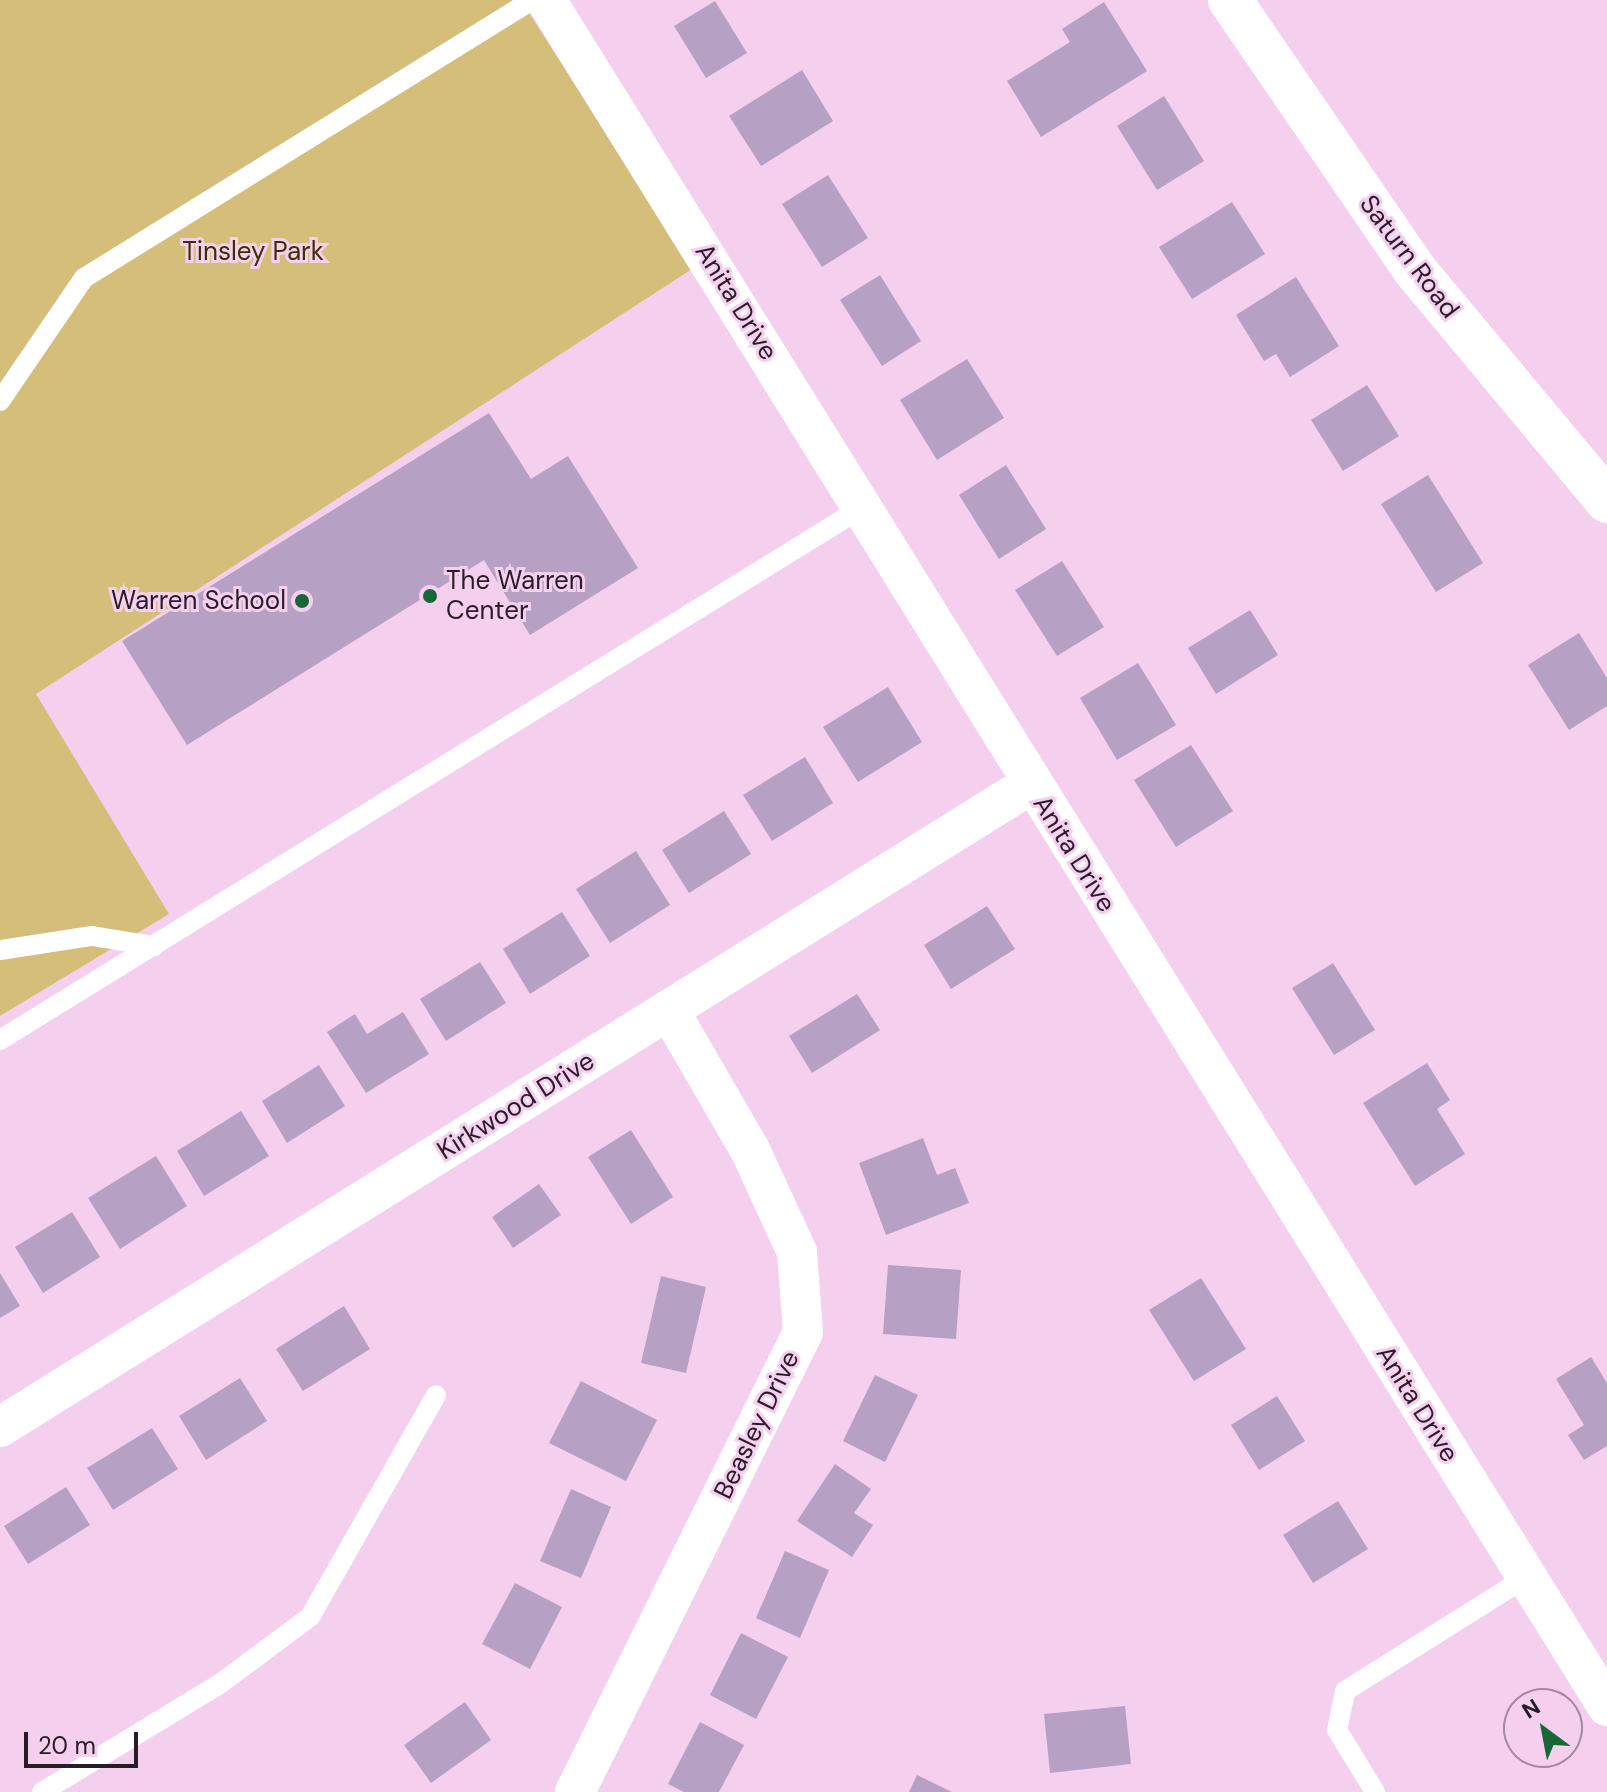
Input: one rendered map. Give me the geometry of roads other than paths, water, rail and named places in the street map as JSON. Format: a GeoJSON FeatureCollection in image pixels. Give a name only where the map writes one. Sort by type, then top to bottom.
{"type":"FeatureCollection","features":[{"type":"Feature","properties":{"kind":"street","name":"Anita Drive"},"geometry":{"type":"LineString","coordinates":[[546,0],[1607,1706]]}},
{"type":"Feature","properties":{"kind":"street","name":"Saturn Road"},"geometry":{"type":"LineString","coordinates":[[1230,0],[1414,269],[1607,501]]}},
{"type":"Feature","properties":{"kind":"street","name":"Kirkwood Drive"},"geometry":{"type":"LineString","coordinates":[[0,1427],[1031,784]]}},
{"type":"Feature","properties":{"kind":"street","name":"Beasley Drive"},"geometry":{"type":"LineString","coordinates":[[575,1792],[803,1332],[797,1252],[750,1150],[669,1010]]}},
{"type":"Feature","properties":{"kind":"lane"},"geometry":{"type":"LineString","coordinates":[[0,401],[84,278],[532,0]]}},
{"type":"Feature","properties":{"kind":"lane"},"geometry":{"type":"LineString","coordinates":[[0,1040],[863,507]]}},
{"type":"Feature","properties":{"kind":"lane"},"geometry":{"type":"LineString","coordinates":[[0,950],[92,936],[154,946]]}},
{"type":"Feature","properties":{"kind":"lane"},"geometry":{"type":"LineString","coordinates":[[42,1792],[221,1683],[310,1617],[436,1395]]}},
{"type":"Feature","properties":{"kind":"lane"},"geometry":{"type":"LineString","coordinates":[[1375,1792],[1337,1730],[1345,1691],[1525,1578]]}},
{"type":"Feature","properties":{"kind":"place","name":"The Warren Center"},"geometry":{"type":"Point","coordinates":[430,596]}},
{"type":"Feature","properties":{"kind":"place","name":"Warren School"},"geometry":{"type":"Point","coordinates":[302,601]}},
{"type":"Feature","properties":{"kind":"park label","name":"Tinsley Park"},"geometry":{"type":"Point","coordinates":[253,252]}}]}
